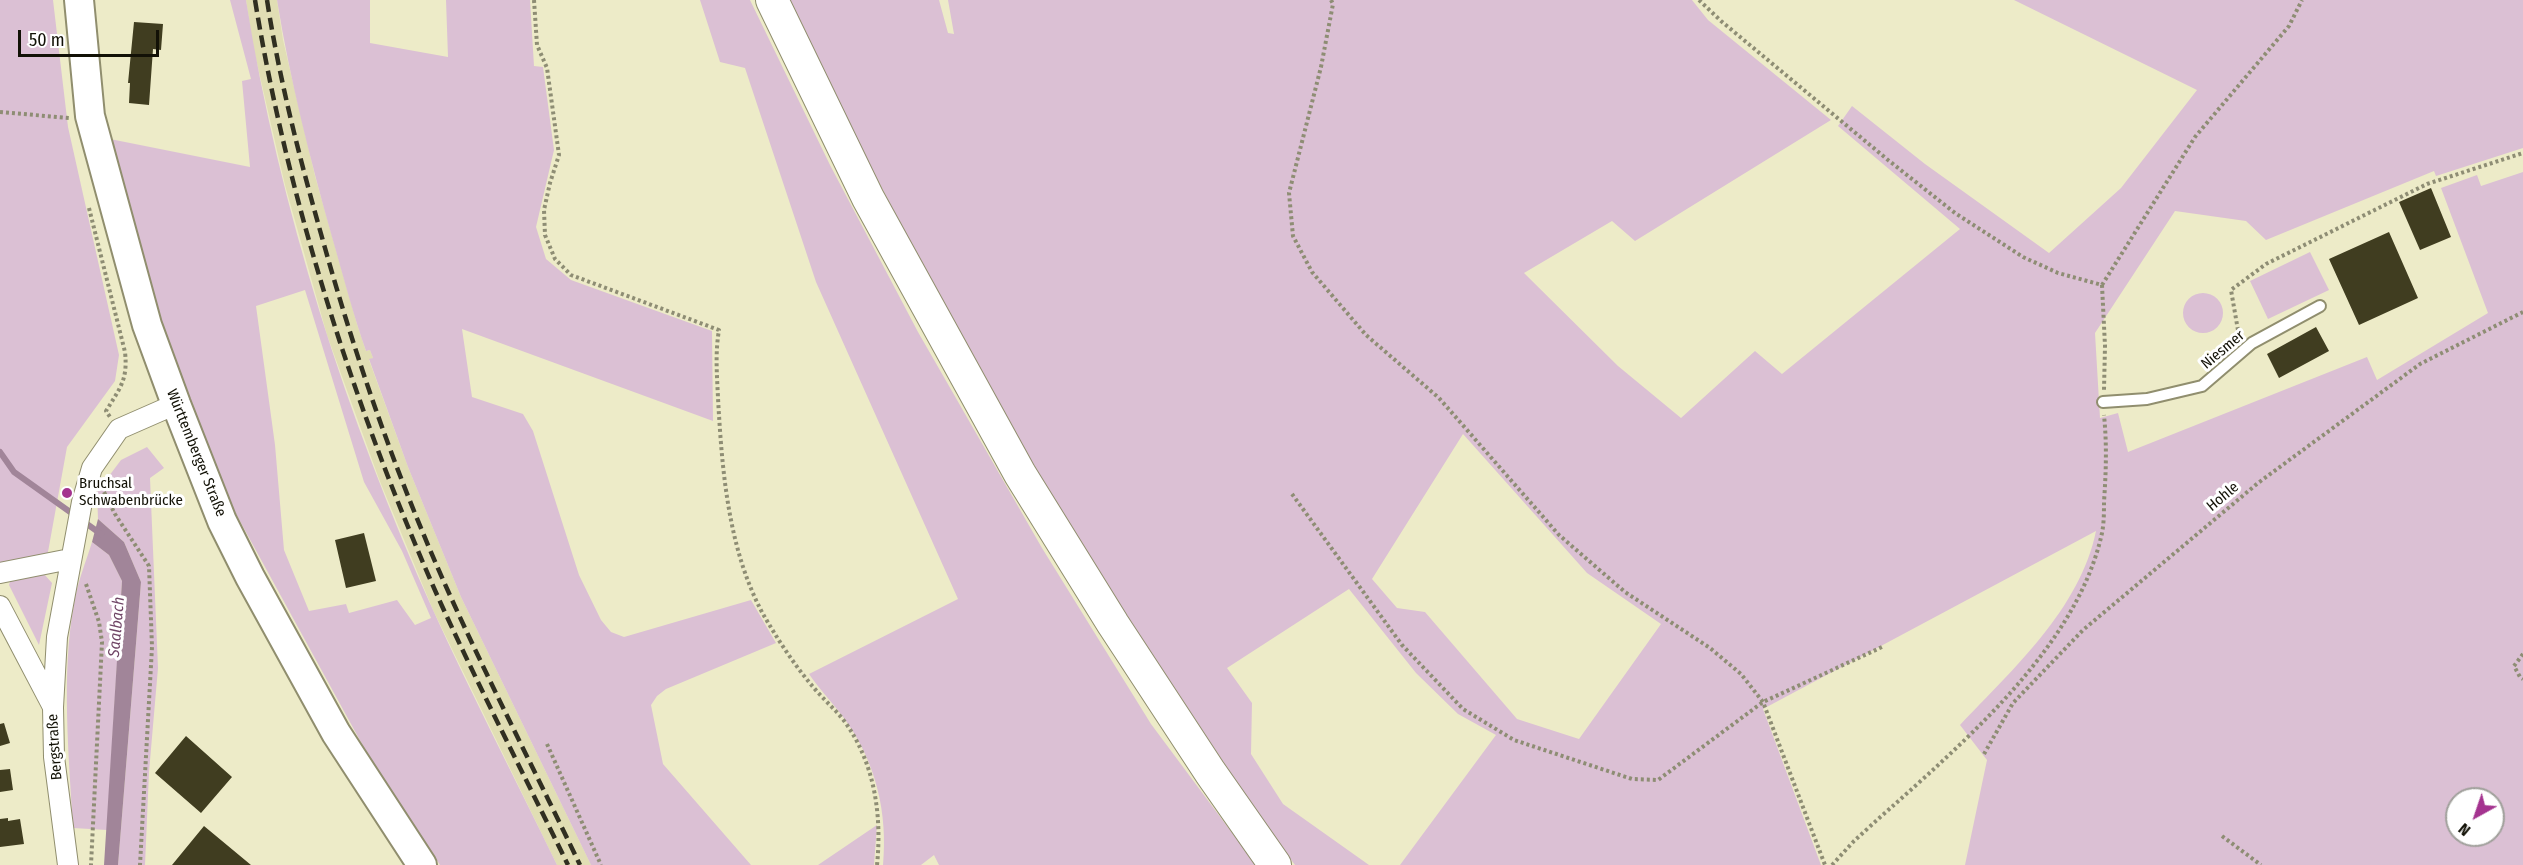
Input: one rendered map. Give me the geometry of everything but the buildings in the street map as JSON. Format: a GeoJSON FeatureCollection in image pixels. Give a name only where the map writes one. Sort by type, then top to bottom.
{"type":"FeatureCollection","features":[{"type":"Feature","properties":{"kind":"main road","name":"Württemberger Straße"},"geometry":{"type":"LineString","coordinates":[[79,0],[75,118],[147,325],[222,521],[250,577],[336,733],[422,865]]}},
{"type":"Feature","properties":{"kind":"main road"},"geometry":{"type":"LineString","coordinates":[[772,0],[868,198],[1020,474],[1119,634],[1210,772],[1275,865]]}},
{"type":"Feature","properties":{"kind":"street"},"geometry":{"type":"LineString","coordinates":[[53,707],[57,637],[74,539],[92,468],[119,429],[176,404]]}},
{"type":"Feature","properties":{"kind":"street"},"geometry":{"type":"LineString","coordinates":[[0,573],[70,559]]}},
{"type":"Feature","properties":{"kind":"street","name":"Bergstraße"},"geometry":{"type":"LineString","coordinates":[[0,606],[53,707],[54,757],[68,865]]}},
{"type":"Feature","properties":{"kind":"lane","name":"Niesmer"},"geometry":{"type":"LineString","coordinates":[[2103,402],[2147,399],[2202,386],[2252,343],[2320,306]]}},
{"type":"Feature","properties":{"kind":"path"},"geometry":{"type":"LineString","coordinates":[[534,0],[537,45],[547,68],[559,155],[544,210],[544,235],[555,259],[571,275],[719,330],[716,347],[719,414],[729,502],[739,555],[750,585],[781,643],[813,686],[845,723],[861,752],[876,792],[879,818],[877,865]]}},
{"type":"Feature","properties":{"kind":"path"},"geometry":{"type":"LineString","coordinates":[[1331,0],[1333,4],[1321,67],[1289,193],[1293,236],[1312,272],[1366,335],[1439,398],[1559,535],[1625,592],[1710,648],[1741,674],[1763,702],[1825,865]]}},
{"type":"Feature","properties":{"kind":"path"},"geometry":{"type":"LineString","coordinates":[[1699,0],[1955,213],[2024,257],[2058,273],[2102,285]]}},
{"type":"Feature","properties":{"kind":"path"},"geometry":{"type":"LineString","coordinates":[[1832,865],[1854,841],[2005,700],[2038,659],[2079,600],[2102,533],[2107,454],[2103,402],[2105,346],[2102,285],[2195,137],[2289,26],[2301,0]]}},
{"type":"Feature","properties":{"kind":"path"},"geometry":{"type":"LineString","coordinates":[[0,112],[75,118]]}},
{"type":"Feature","properties":{"kind":"path"},"geometry":{"type":"LineString","coordinates":[[2242,351],[2231,290],[2266,264],[2427,184],[2523,153]]}},
{"type":"Feature","properties":{"kind":"path"},"geometry":{"type":"LineString","coordinates":[[87,198],[125,352],[127,370],[120,387],[105,411],[119,429]]}},
{"type":"Feature","properties":{"kind":"path","name":"Hohle"},"geometry":{"type":"LineString","coordinates":[[1984,754],[2013,703],[2083,630],[2258,483],[2420,364],[2523,312]]}},
{"type":"Feature","properties":{"kind":"path"},"geometry":{"type":"LineString","coordinates":[[92,468],[115,514],[149,566],[152,647],[140,865]]}},
{"type":"Feature","properties":{"kind":"path"},"geometry":{"type":"LineString","coordinates":[[1292,494],[1402,645],[1463,709],[1514,740],[1632,778],[1658,780],[1763,702],[1882,647]]}},
{"type":"Feature","properties":{"kind":"path"},"geometry":{"type":"LineString","coordinates":[[70,559],[88,588],[99,622],[102,642],[91,865]]}},
{"type":"Feature","properties":{"kind":"path"},"geometry":{"type":"LineString","coordinates":[[2523,654],[2514,666],[2523,679]]}},
{"type":"Feature","properties":{"kind":"path"},"geometry":{"type":"LineString","coordinates":[[2005,700],[2013,703]]}},
{"type":"Feature","properties":{"kind":"path"},"geometry":{"type":"LineString","coordinates":[[547,744],[601,865]]}},
{"type":"Feature","properties":{"kind":"path"},"geometry":{"type":"LineString","coordinates":[[2222,836],[2261,865]]}},
{"type":"Feature","properties":{"kind":"shaded area"},"geometry":{"type":"Polygon","coordinates":[[[0,0],[53,0],[68,127],[119,355],[115,381],[67,447],[44,574],[52,583],[39,645],[9,585],[10,582],[0,574],[0,0]]]}},
{"type":"Feature","properties":{"kind":"shaded area"},"geometry":{"type":"Polygon","coordinates":[[[230,0],[246,0],[277,156],[297,234],[345,388],[372,463],[433,610],[557,865],[440,865],[368,755],[236,514],[185,406],[105,138],[250,167],[242,81],[251,79],[230,0]],[[305,290],[256,306],[275,445],[284,550],[309,611],[346,604],[349,613],[397,600],[415,625],[431,618],[402,551],[364,482],[305,290]]]}},
{"type":"Feature","properties":{"kind":"shaded area"},"geometry":{"type":"Polygon","coordinates":[[[246,0],[277,0],[283,40],[315,176],[357,324],[366,351],[370,350],[373,358],[369,360],[408,467],[461,597],[591,865],[557,865],[433,610],[379,479],[327,335],[285,185],[253,46],[246,0]]]}},
{"type":"Feature","properties":{"kind":"shaded area"},"geometry":{"type":"Polygon","coordinates":[[[277,0],[370,0],[370,43],[448,57],[446,0],[530,0],[534,66],[543,67],[554,150],[536,227],[546,259],[571,280],[712,331],[713,421],[462,329],[472,397],[523,414],[533,431],[579,575],[601,620],[611,632],[624,637],[751,600],[776,643],[666,689],[651,705],[663,764],[751,865],[591,865],[461,597],[408,467],[369,359],[373,358],[370,350],[366,351],[352,309],[301,119],[277,0]]]}},
{"type":"Feature","properties":{"kind":"shaded area"},"geometry":{"type":"Polygon","coordinates":[[[700,0],[750,0],[830,165],[918,332],[1042,548],[1151,724],[1256,865],[939,865],[934,855],[921,865],[883,865],[884,827],[878,790],[872,772],[865,754],[846,721],[809,674],[958,599],[816,282],[745,68],[720,62],[700,0]]]}},
{"type":"Feature","properties":{"kind":"shaded area"},"geometry":{"type":"Polygon","coordinates":[[[786,0],[939,0],[948,33],[954,34],[948,0],[1692,0],[1708,20],[1831,120],[1635,241],[1612,221],[1524,273],[1618,366],[1681,418],[1755,351],[1782,374],[1960,229],[1838,126],[1852,106],[1925,164],[2049,253],[2121,188],[2197,90],[2014,0],[2523,0],[2523,148],[2436,176],[2434,171],[2266,240],[2246,221],[2175,211],[2095,333],[2100,418],[2118,413],[2128,452],[2367,357],[2377,380],[2488,313],[2441,188],[2477,175],[2481,186],[2523,172],[2523,865],[1965,865],[1987,760],[1960,725],[2022,660],[2060,612],[2088,559],[2096,531],[1763,709],[1821,865],[1400,865],[1496,735],[1458,714],[1416,673],[1349,589],[1227,668],[1252,703],[1251,754],[1283,804],[1369,865],[1295,865],[1263,822],[1060,515],[934,290],[786,0]],[[1463,434],[1372,579],[1397,608],[1425,612],[1517,719],[1579,739],[1661,624],[1587,573],[1463,434]]]}},
{"type":"Feature","properties":{"kind":"shaded area"},"geometry":{"type":"Polygon","coordinates":[[[2310,252],[2329,290],[2268,319],[2250,281],[2310,252]]]}},
{"type":"Feature","properties":{"kind":"shaded area"},"geometry":{"type":"Polygon","coordinates":[[[2203,293],[2211,294],[2217,299],[2222,305],[2222,321],[2217,327],[2211,332],[2203,333],[2195,332],[2189,327],[2184,321],[2183,313],[2184,305],[2189,299],[2195,294],[2203,293]]]}},
{"type":"Feature","properties":{"kind":"shaded area"},"geometry":{"type":"Polygon","coordinates":[[[147,447],[164,468],[150,478],[158,668],[149,772],[145,865],[118,865],[141,582],[124,542],[98,519],[97,492],[121,460],[147,447]]]}},
{"type":"Feature","properties":{"kind":"shaded area"},"geometry":{"type":"Polygon","coordinates":[[[98,519],[124,542],[141,582],[118,865],[104,865],[122,581],[109,555],[92,542],[98,519]]]}},
{"type":"Feature","properties":{"kind":"shaded area"},"geometry":{"type":"Polygon","coordinates":[[[92,542],[109,555],[122,581],[107,830],[73,828],[68,744],[67,687],[70,631],[77,588],[92,542]]]}},
{"type":"Feature","properties":{"kind":"shaded area"},"geometry":{"type":"Polygon","coordinates":[[[877,825],[874,865],[818,865],[877,825]]]}},
{"type":"Feature","properties":{"kind":"waterway","name":"Saalbach"},"geometry":{"type":"LineString","coordinates":[[0,452],[14,472],[101,534]]}},
{"type":"Feature","properties":{"kind":"railway"},"geometry":{"type":"LineString","coordinates":[[255,0],[286,154],[307,232],[329,309],[382,461],[442,606],[568,865]]}},
{"type":"Feature","properties":{"kind":"railway"},"geometry":{"type":"LineString","coordinates":[[267,0],[285,94],[308,187],[338,293],[382,428],[453,602],[580,865]]}},
{"type":"Feature","properties":{"kind":"place","name":"Bruchsal Schwabenbrücke"},"geometry":{"type":"Point","coordinates":[67,493]}}]}
